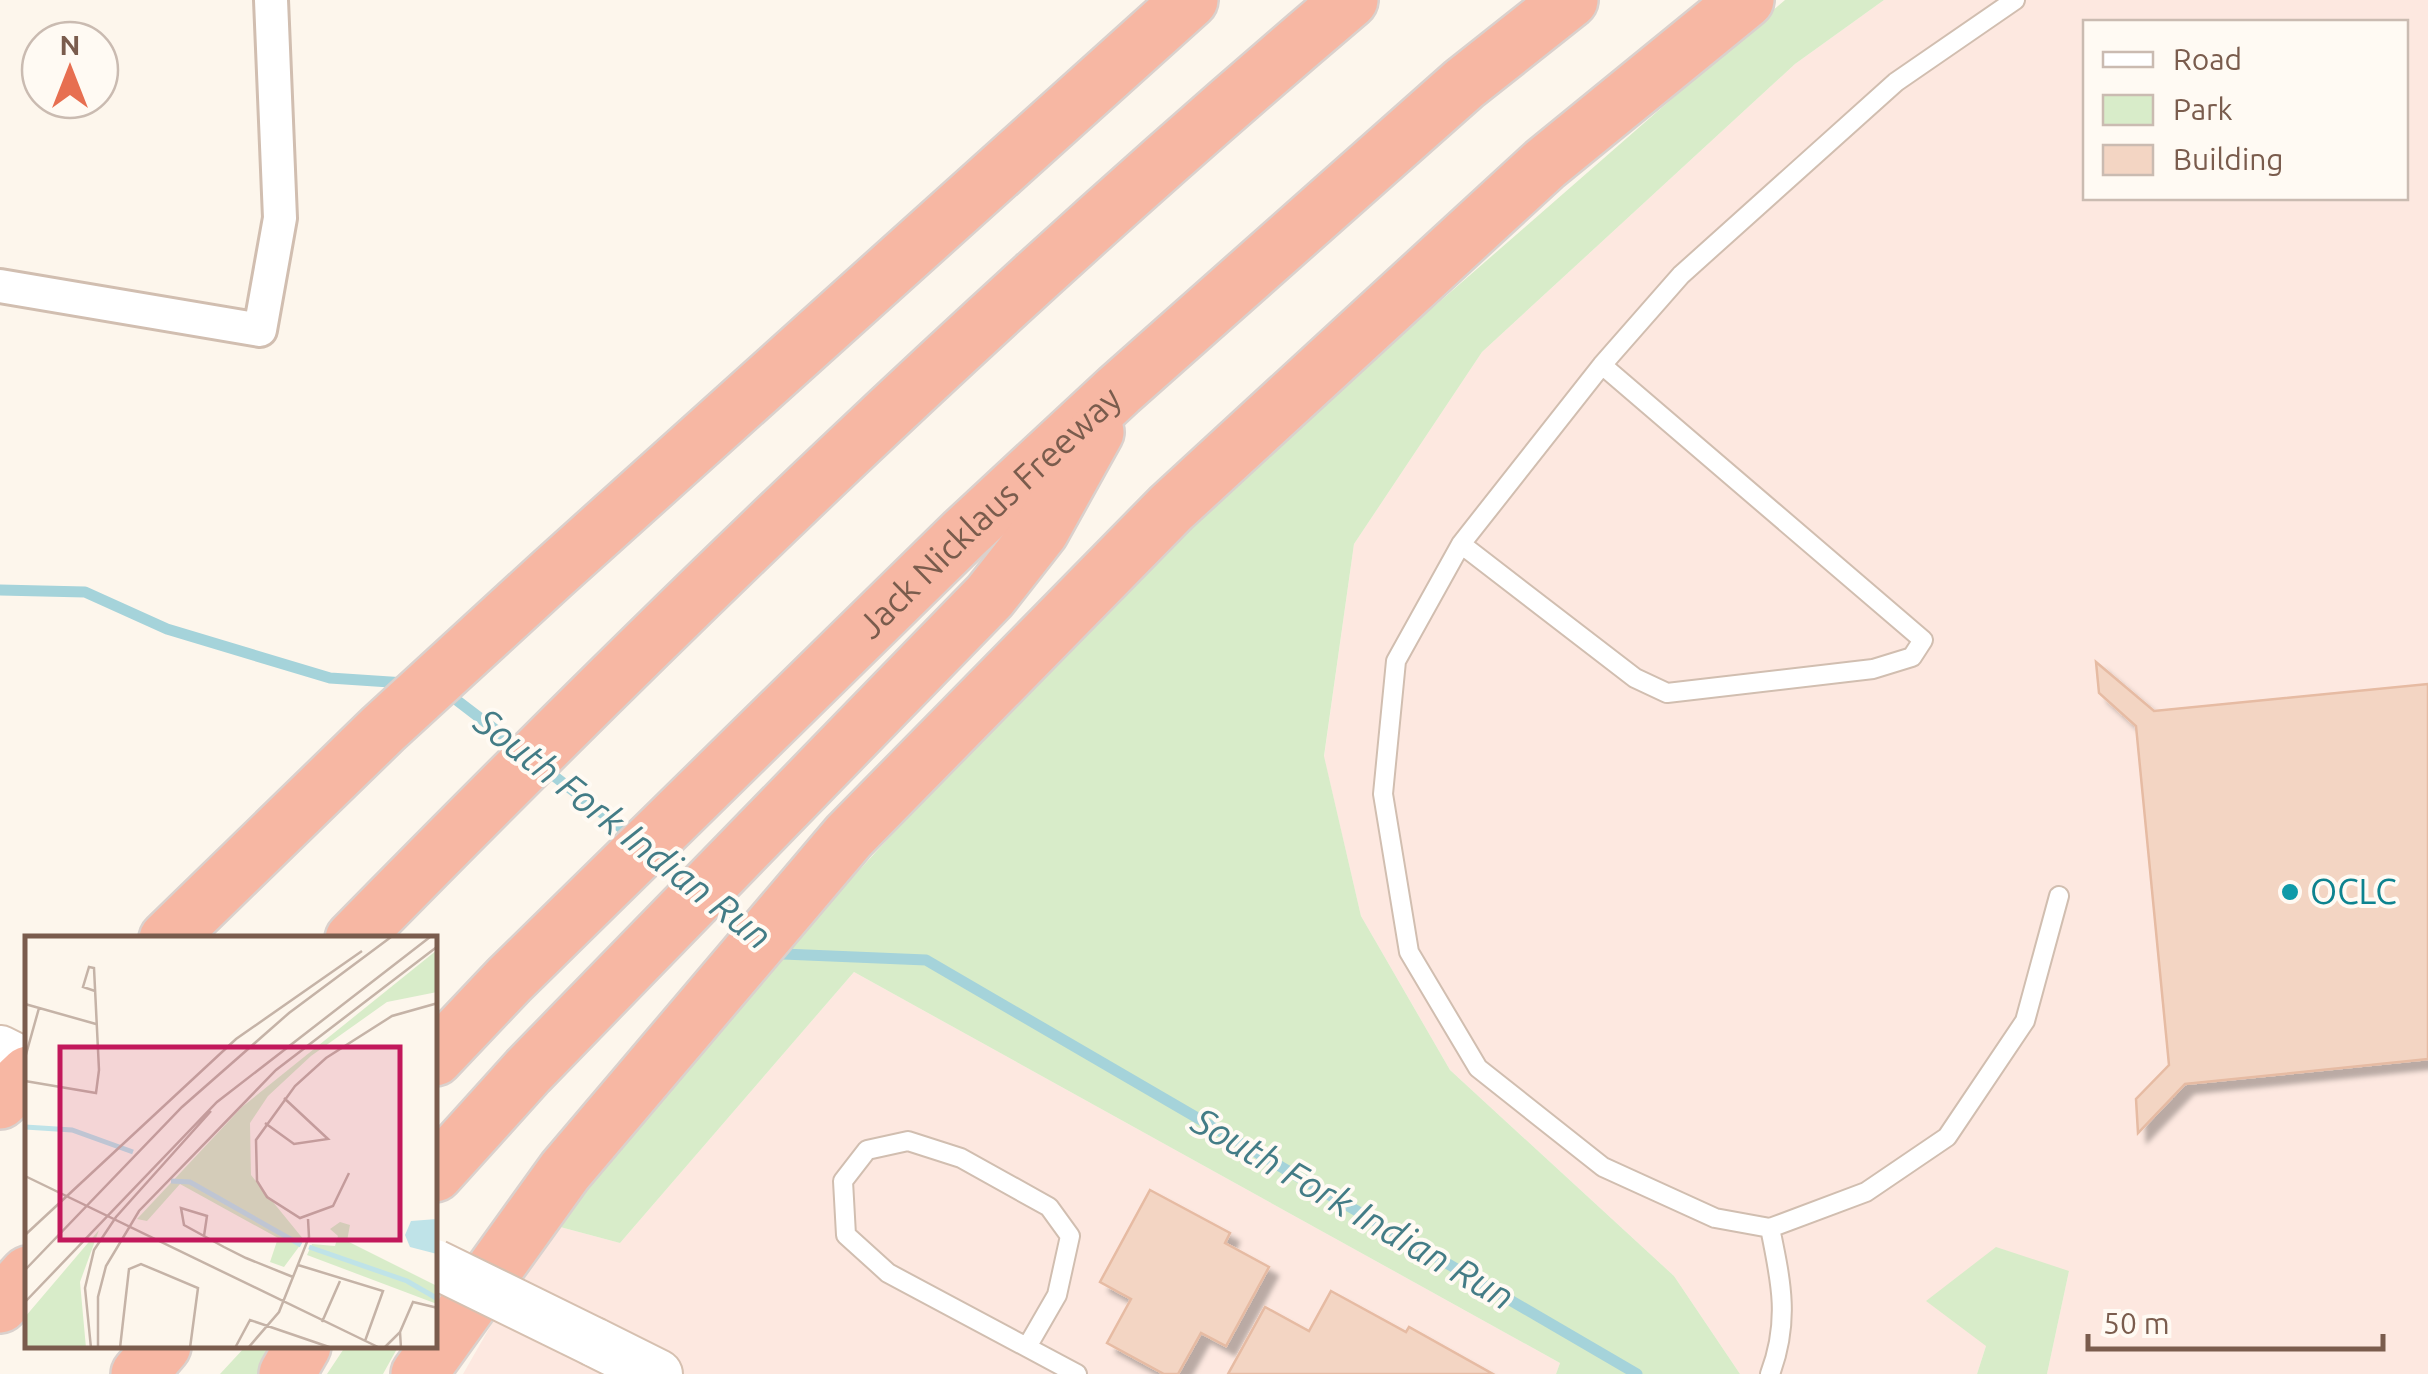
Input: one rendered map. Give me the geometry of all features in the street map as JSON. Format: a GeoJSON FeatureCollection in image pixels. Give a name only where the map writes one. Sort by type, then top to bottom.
{"type":"FeatureCollection","features":[{"type":"Feature","properties":{"kind":"highway"},"geometry":{"type":"LineString","coordinates":[[170,936],[383,729],[1190,0]]}},
{"type":"Feature","properties":{"kind":"highway"},"geometry":{"type":"LineString","coordinates":[[356,936],[616,672],[870,428],[1236,97],[1350,0]]}},
{"type":"Feature","properties":{"kind":"highway","name":"Jack Nicklaus Freeway"},"geometry":{"type":"LineString","coordinates":[[438,1055],[508,980],[965,532],[1464,84],[1570,0]]}},
{"type":"Feature","properties":{"kind":"highway"},"geometry":{"type":"LineString","coordinates":[[438,1348],[565,1171],[849,836],[1171,508],[1544,164],[1746,0]]}},
{"type":"Feature","properties":{"kind":"highway"},"geometry":{"type":"LineString","coordinates":[[438,1171],[528,1071],[990,596],[1040,531],[1119,390]]}},
{"type":"Feature","properties":{"kind":"highway"},"geometry":{"type":"LineString","coordinates":[[0,1101],[25,1077]]}},
{"type":"Feature","properties":{"kind":"highway"},"geometry":{"type":"LineString","coordinates":[[0,1305],[25,1277]]}},
{"type":"Feature","properties":{"kind":"highway"},"geometry":{"type":"LineString","coordinates":[[139,1374],[160,1349]]}},
{"type":"Feature","properties":{"kind":"highway"},"geometry":{"type":"LineString","coordinates":[[287,1374],[301,1349]]}},
{"type":"Feature","properties":{"kind":"highway"},"geometry":{"type":"LineString","coordinates":[[419,1374],[437,1349]]}},
{"type":"Feature","properties":{"kind":"main road"},"geometry":{"type":"LineString","coordinates":[[0,1050],[25,1062]]}},
{"type":"Feature","properties":{"kind":"main road"},"geometry":{"type":"LineString","coordinates":[[438,1265],[658,1374]]}},
{"type":"Feature","properties":{"kind":"street"},"geometry":{"type":"LineString","coordinates":[[0,286],[260,330],[280,218],[271,0]]}},
{"type":"Feature","properties":{"kind":"lane"},"geometry":{"type":"LineString","coordinates":[[2015,0],[1881,95],[1680,274],[1602,366],[1461,544],[1396,660],[1383,794],[1409,952],[1478,1068],[1603,1167],[1714,1218],[1770,1228],[1866,1192],[1947,1137],[2024,1021],[2059,896]]}},
{"type":"Feature","properties":{"kind":"lane"},"geometry":{"type":"LineString","coordinates":[[1461,544],[1635,678],[1668,692],[1873,669],[1912,657],[1923,640],[1602,366]]}},
{"type":"Feature","properties":{"kind":"lane"},"geometry":{"type":"LineString","coordinates":[[1026,1347],[1057,1295],[1070,1236],[1049,1207],[961,1158],[908,1140],[867,1150],[843,1181],[846,1235],[888,1272],[1026,1347],[1077,1374]]}},
{"type":"Feature","properties":{"kind":"lane"},"geometry":{"type":"LineString","coordinates":[[1770,1228],[1784,1295],[1777,1356],[1770,1374]]}},
{"type":"Feature","properties":{"kind":"shaded area"},"geometry":{"type":"Polygon","coordinates":[[[1884,0],[2428,0],[2428,1374],[2047,1374],[2069,1271],[1986,1346],[1977,1374],[1740,1374],[1674,1276],[1450,1070],[1361,916],[1324,757],[1354,544],[1482,352],[1795,64],[1884,0]]]}},
{"type":"Feature","properties":{"kind":"shaded area"},"geometry":{"type":"Polygon","coordinates":[[[854,972],[1560,1363],[1556,1374],[463,1374],[549,1224],[620,1243],[854,972]]]}},
{"type":"Feature","properties":{"kind":"green space"},"geometry":{"type":"Polygon","coordinates":[[[1785,0],[1884,0],[1795,64],[1482,352],[1354,544],[1324,756],[1361,916],[1450,1070],[1674,1276],[1740,1374],[1556,1374],[1560,1363],[854,972],[620,1243],[549,1224],[762,976],[1042,671],[1296,427],[1785,0]]]}},
{"type":"Feature","properties":{"kind":"green space"},"geometry":{"type":"Polygon","coordinates":[[[1996,1247],[2069,1271],[2047,1374],[1977,1374],[1986,1346],[1926,1301],[1996,1247]]]}},
{"type":"Feature","properties":{"kind":"green space"},"geometry":{"type":"Polygon","coordinates":[[[243,1349],[279,1349],[264,1374],[220,1374],[243,1349]]]}},
{"type":"Feature","properties":{"kind":"green space"},"geometry":{"type":"Polygon","coordinates":[[[343,1349],[397,1349],[383,1374],[327,1374],[343,1349]]]}},
{"type":"Feature","properties":{"kind":"building","name":"OCLC"},"geometry":{"type":"Polygon","coordinates":[[[2096,662],[2154,711],[2428,684],[2428,1059],[2185,1084],[2138,1133],[2136,1099],[2169,1065],[2136,726],[2099,693],[2096,662]]]}},
{"type":"Feature","properties":{"kind":"building"},"geometry":{"type":"Polygon","coordinates":[[[1150,1190],[1230,1233],[1225,1243],[1269,1267],[1226,1346],[1201,1333],[1178,1374],[1164,1374],[1107,1343],[1131,1299],[1100,1282],[1150,1190]]]}},
{"type":"Feature","properties":{"kind":"building"},"geometry":{"type":"Polygon","coordinates":[[[1331,1291],[1406,1332],[1409,1327],[1493,1374],[1228,1374],[1265,1307],[1309,1331],[1331,1291]]]}},
{"type":"Feature","properties":{"kind":"waterway","name":"South Fork Indian Run"},"geometry":{"type":"LineString","coordinates":[[0,590],[85,592],[167,629],[330,678],[405,683]]}},
{"type":"Feature","properties":{"kind":"waterway","name":"South Fork Indian Run"},"geometry":{"type":"LineString","coordinates":[[446,692],[523,751]]}},
{"type":"Feature","properties":{"kind":"waterway","name":"South Fork Indian Run"},"geometry":{"type":"LineString","coordinates":[[545,769],[633,837]]}},
{"type":"Feature","properties":{"kind":"waterway","name":"South Fork Indian Run"},"geometry":{"type":"LineString","coordinates":[[656,854],[692,883]]}},
{"type":"Feature","properties":{"kind":"waterway","name":"South Fork Indian Run"},"geometry":{"type":"LineString","coordinates":[[715,900],[751,929]]}},
{"type":"Feature","properties":{"kind":"waterway","name":"South Fork Indian Run"},"geometry":{"type":"LineString","coordinates":[[774,947],[783,954],[926,960],[1637,1374]]}},
{"type":"Feature","properties":{"kind":"place","name":"OCLC"},"geometry":{"type":"Point","coordinates":[2290,892]}}]}
